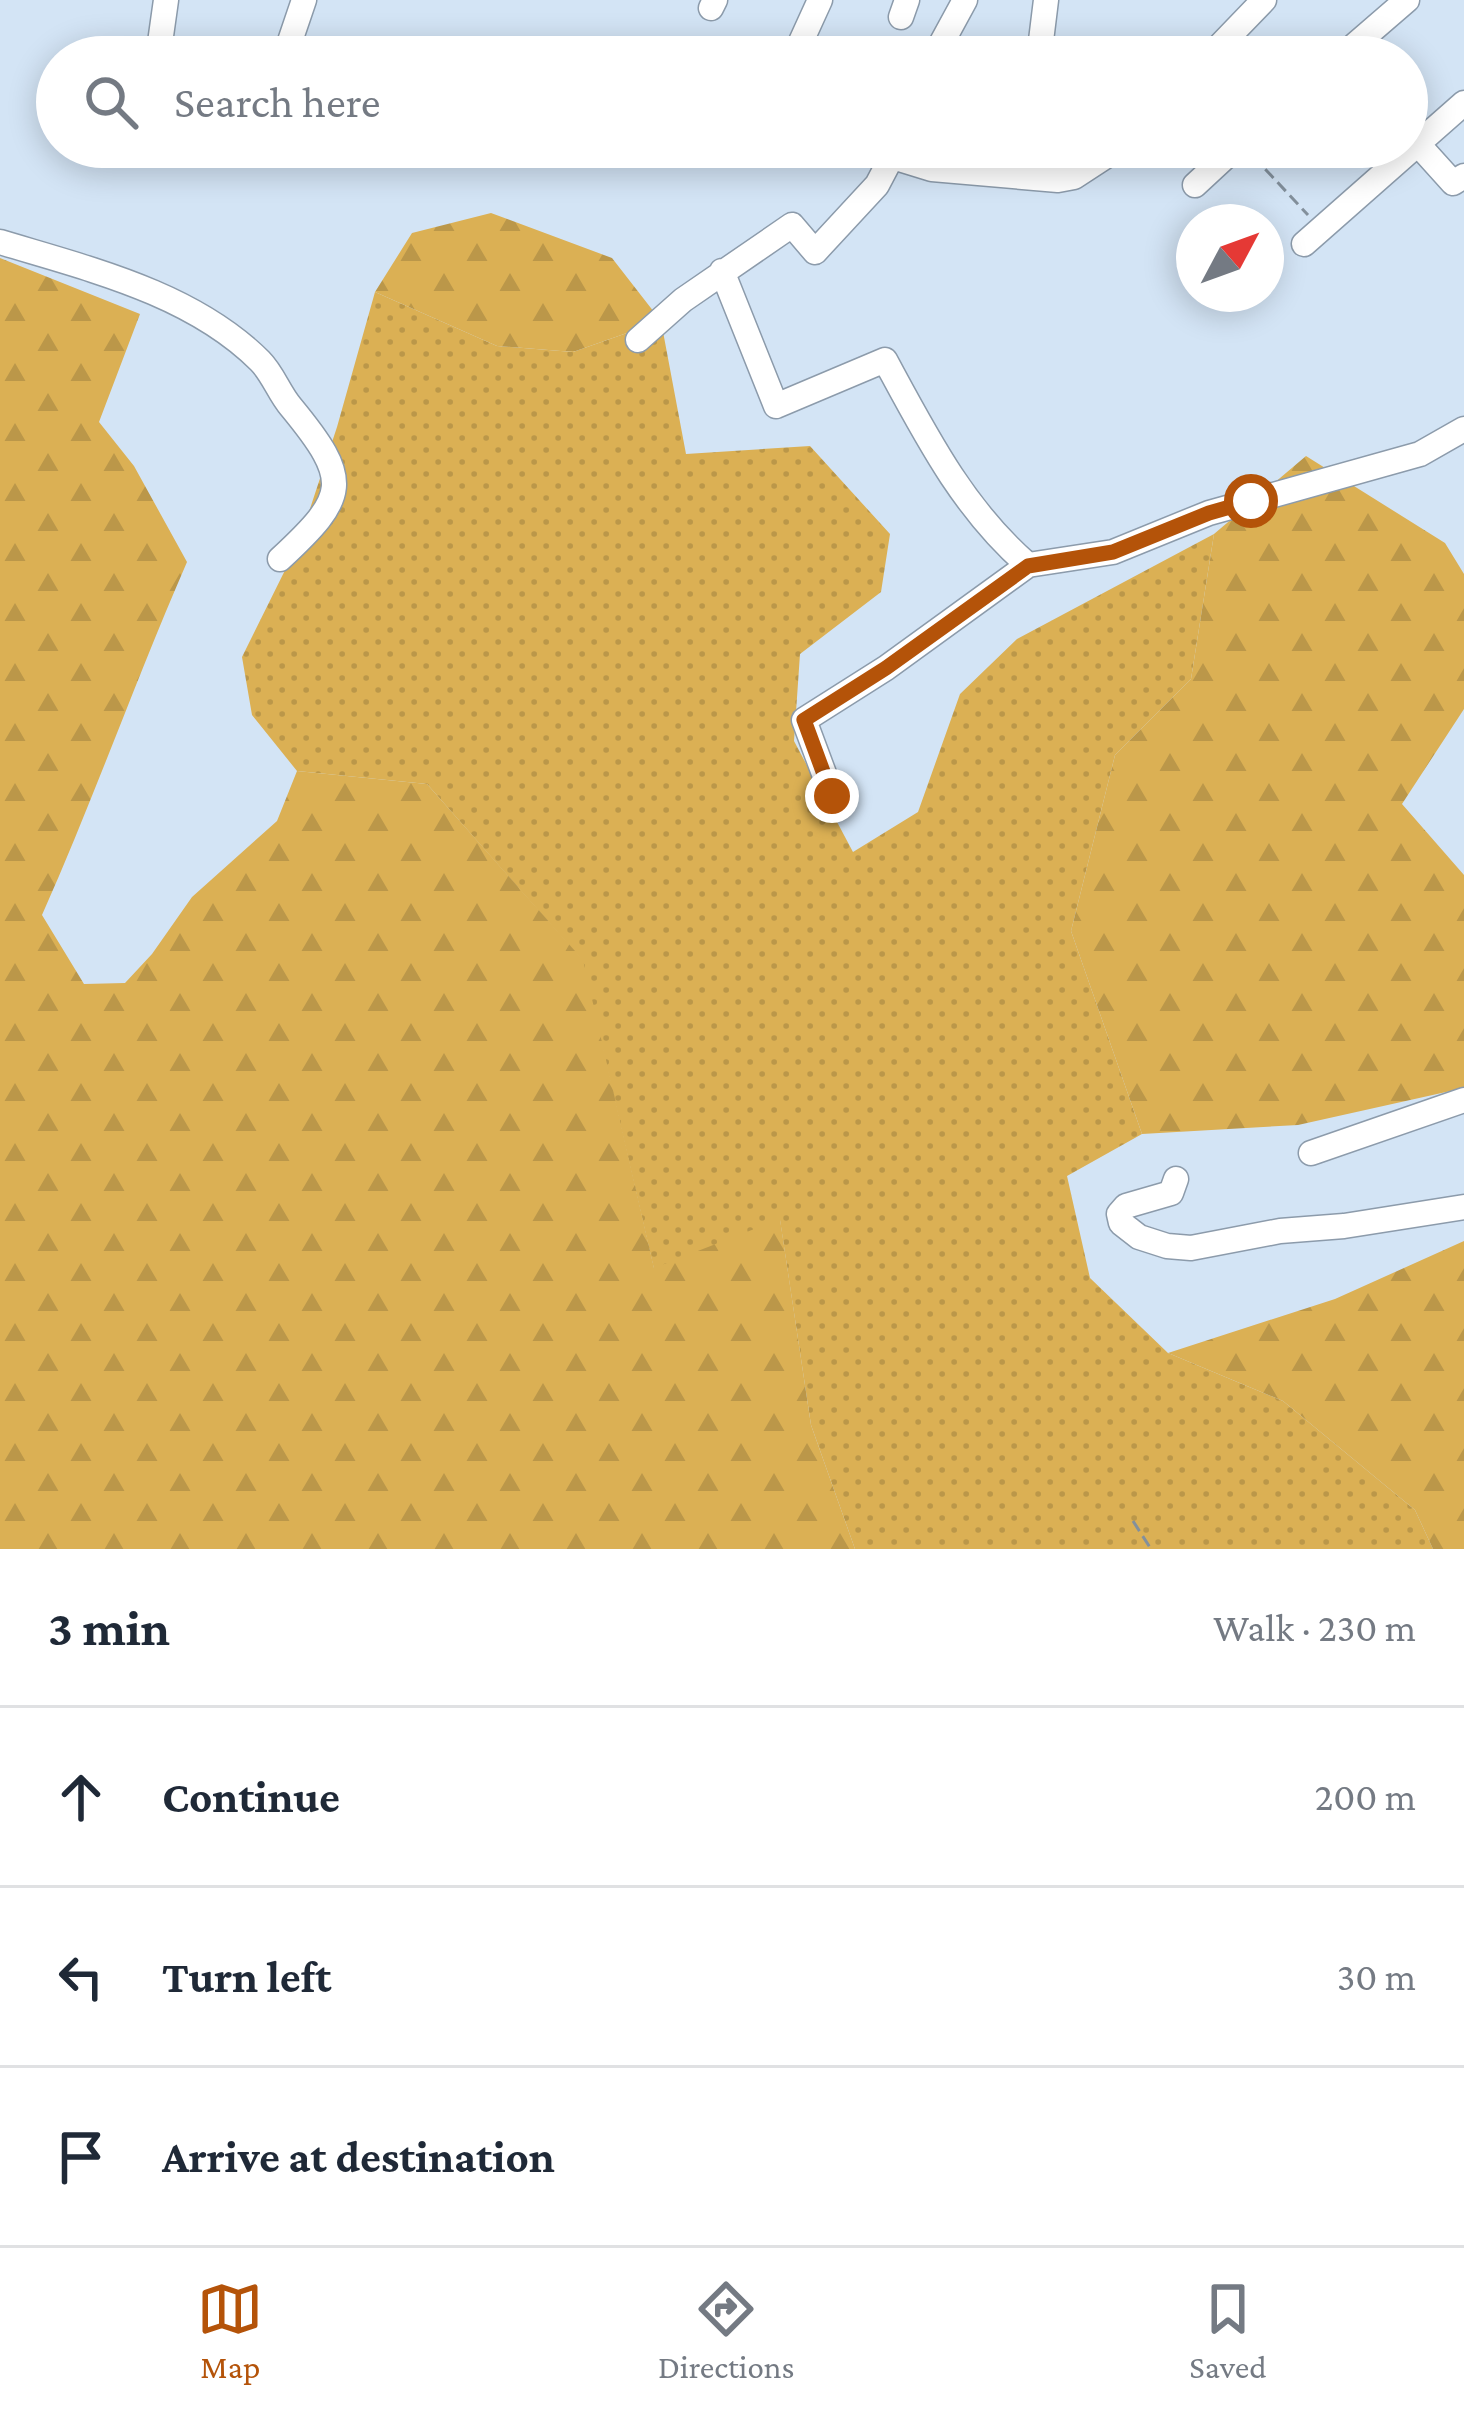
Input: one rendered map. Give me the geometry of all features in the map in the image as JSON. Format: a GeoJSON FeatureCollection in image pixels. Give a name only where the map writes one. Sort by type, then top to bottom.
{"type":"FeatureCollection","features":[{"type":"Feature","properties":{"kind":"street"},"geometry":{"type":"LineString","coordinates":[[161,36],[166,0]]}},
{"type":"Feature","properties":{"kind":"street"},"geometry":{"type":"LineString","coordinates":[[291,36],[304,0]]}},
{"type":"Feature","properties":{"kind":"street"},"geometry":{"type":"LineString","coordinates":[[804,36],[820,0]]}},
{"type":"Feature","properties":{"kind":"street"},"geometry":{"type":"LineString","coordinates":[[945,36],[965,0]]}},
{"type":"Feature","properties":{"kind":"street"},"geometry":{"type":"LineString","coordinates":[[1042,36],[1046,0]]}},
{"type":"Feature","properties":{"kind":"street"},"geometry":{"type":"LineString","coordinates":[[1229,36],[1264,0]]}},
{"type":"Feature","properties":{"kind":"street"},"geometry":{"type":"LineString","coordinates":[[1365,36],[1407,0]]}},
{"type":"Feature","properties":{"kind":"street"},"geometry":{"type":"LineString","coordinates":[[1428,127],[1464,103]]}},
{"type":"Feature","properties":{"kind":"street"},"geometry":{"type":"LineString","coordinates":[[1428,155],[1453,183],[1464,176]]}},
{"type":"Feature","properties":{"kind":"street"},"geometry":{"type":"LineString","coordinates":[[638,340],[722,271],[792,225],[815,252],[877,185],[886,168]]}},
{"type":"Feature","properties":{"kind":"street"},"geometry":{"type":"LineString","coordinates":[[927,168],[1058,180],[1088,168]]}},
{"type":"Feature","properties":{"kind":"street"},"geometry":{"type":"LineString","coordinates":[[1051,168],[1058,180]]}},
{"type":"Feature","properties":{"kind":"street"},"geometry":{"type":"LineString","coordinates":[[1195,185],[1216,168]]}},
{"type":"Feature","properties":{"kind":"street"},"geometry":{"type":"LineString","coordinates":[[1312,237],[1381,168]]}},
{"type":"Feature","properties":{"kind":"street"},"geometry":{"type":"LineString","coordinates":[[0,242],[84,267],[199,315],[264,364],[286,401],[323,446],[333,474],[334,498],[322,520],[280,559]]}},
{"type":"Feature","properties":{"kind":"street"},"geometry":{"type":"LineString","coordinates":[[722,271],[776,406],[885,360],[944,466],[976,511],[1028,566]]}},
{"type":"Feature","properties":{"kind":"street"},"geometry":{"type":"LineString","coordinates":[[832,796],[804,720],[886,668],[1028,566],[1113,552],[1209,513],[1420,454],[1464,428]]}},
{"type":"Feature","properties":{"kind":"street"},"geometry":{"type":"LineString","coordinates":[[1311,1153],[1464,1100]]}},
{"type":"Feature","properties":{"kind":"street"},"geometry":{"type":"LineString","coordinates":[[1175,1179],[1171,1193],[1126,1206],[1119,1214],[1121,1223],[1139,1237],[1190,1248],[1464,1207]]}},
{"type":"Feature","properties":{"kind":"path"},"geometry":{"type":"LineString","coordinates":[[1258,168],[1312,237]]}},
{"type":"Feature","properties":{"kind":"path"},"geometry":{"type":"LineString","coordinates":[[1132,1521],[1151,1549]]}},
{"type":"Feature","properties":{"kind":"green space"},"geometry":{"type":"Polygon","coordinates":[[[491,213],[612,258],[661,321],[573,352],[497,346],[375,292],[412,233],[491,213]]]}},
{"type":"Feature","properties":{"kind":"green space"},"geometry":{"type":"Polygon","coordinates":[[[0,258],[140,314],[99,422],[134,466],[187,562],[42,915],[84,984],[125,983],[192,897],[277,821],[297,771],[427,784],[583,960],[654,1268],[780,1219],[811,1425],[855,1549],[0,1549],[0,258]]]}},
{"type":"Feature","properties":{"kind":"green space"},"geometry":{"type":"Polygon","coordinates":[[[375,292],[497,346],[573,352],[661,321],[686,454],[810,446],[890,534],[881,592],[800,654],[794,741],[853,852],[918,812],[960,694],[1017,639],[1214,534],[1191,679],[1115,755],[1071,931],[1142,1134],[1067,1176],[1090,1278],[1168,1353],[1283,1401],[1415,1510],[1433,1549],[855,1549],[811,1425],[780,1220],[654,1269],[582,960],[427,784],[297,771],[252,715],[242,657],[299,542],[375,292]]]}},
{"type":"Feature","properties":{"kind":"green space"},"geometry":{"type":"Polygon","coordinates":[[[1306,456],[1445,543],[1464,574],[1464,709],[1402,804],[1464,875],[1464,1088],[1298,1125],[1142,1134],[1071,931],[1115,755],[1191,679],[1214,534],[1306,456]]]}},
{"type":"Feature","properties":{"kind":"green space"},"geometry":{"type":"Polygon","coordinates":[[[1464,1241],[1464,1549],[1433,1549],[1415,1510],[1283,1401],[1168,1353],[1335,1299],[1464,1241]]]}},
{"type":"Feature","properties":{"kind":"route"},"geometry":{"type":"LineString","coordinates":[[832,796],[804,720],[886,668],[1028,566],[1113,552],[1251,501]]}}]}
